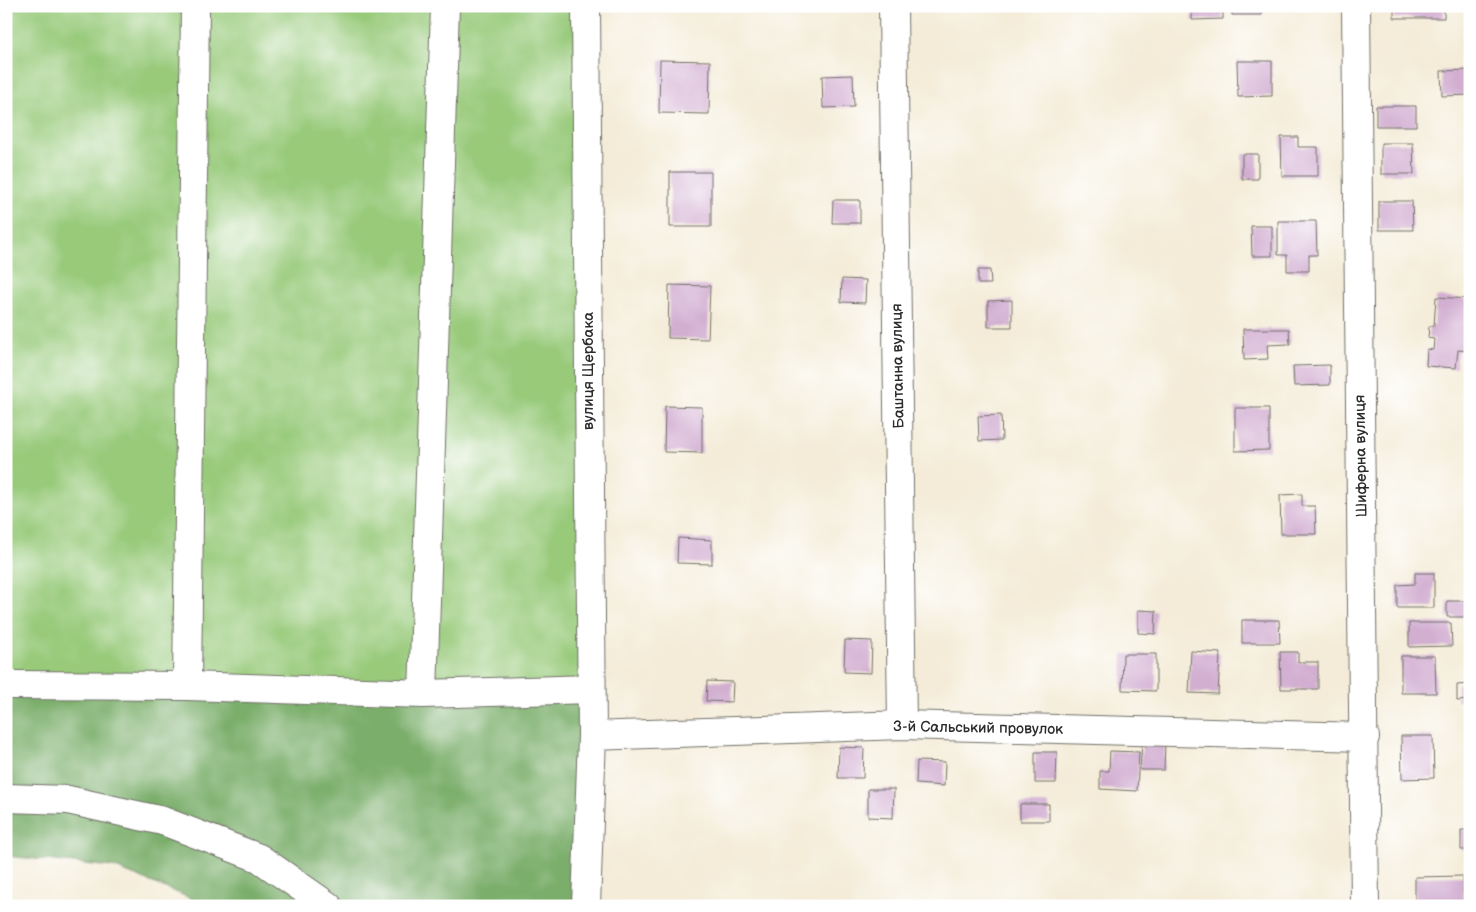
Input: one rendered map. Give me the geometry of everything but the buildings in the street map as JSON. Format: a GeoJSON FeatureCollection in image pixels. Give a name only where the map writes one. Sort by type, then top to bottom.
{"type":"FeatureCollection","features":[{"type":"Feature","properties":{"kind":"street"},"geometry":{"type":"LineString","coordinates":[[187,686],[195,6]]}},
{"type":"Feature","properties":{"kind":"street"},"geometry":{"type":"LineString","coordinates":[[423,694],[446,6],[431,6]]}},
{"type":"Feature","properties":{"kind":"street","name":"вулиця Щербака"},"geometry":{"type":"LineString","coordinates":[[586,6],[590,689],[592,736],[586,906]]}},
{"type":"Feature","properties":{"kind":"street","name":"Баштанна вулиця"},"geometry":{"type":"LineString","coordinates":[[893,6],[902,725]]}},
{"type":"Feature","properties":{"kind":"street","name":"Шиферна вулиця"},"geometry":{"type":"LineString","coordinates":[[1356,6],[1365,737],[1365,906]]}},
{"type":"Feature","properties":{"kind":"street"},"geometry":{"type":"LineString","coordinates":[[6,685],[187,686],[423,694],[590,689]]}},
{"type":"Feature","properties":{"kind":"street","name":"3-й Сальський провулок"},"geometry":{"type":"LineString","coordinates":[[592,736],[902,725],[1365,737]]}},
{"type":"Feature","properties":{"kind":"street"},"geometry":{"type":"LineString","coordinates":[[6,798],[68,800],[163,821],[259,858],[328,906]]}},
{"type":"Feature","properties":{"kind":"green space"},"geometry":{"type":"Polygon","coordinates":[[[6,6],[586,6],[590,689],[6,685],[6,6]]]}},
{"type":"Feature","properties":{"kind":"green space"},"geometry":{"type":"Polygon","coordinates":[[[6,685],[590,689],[586,906],[210,906],[113,867],[6,856],[6,685]]]}}]}
